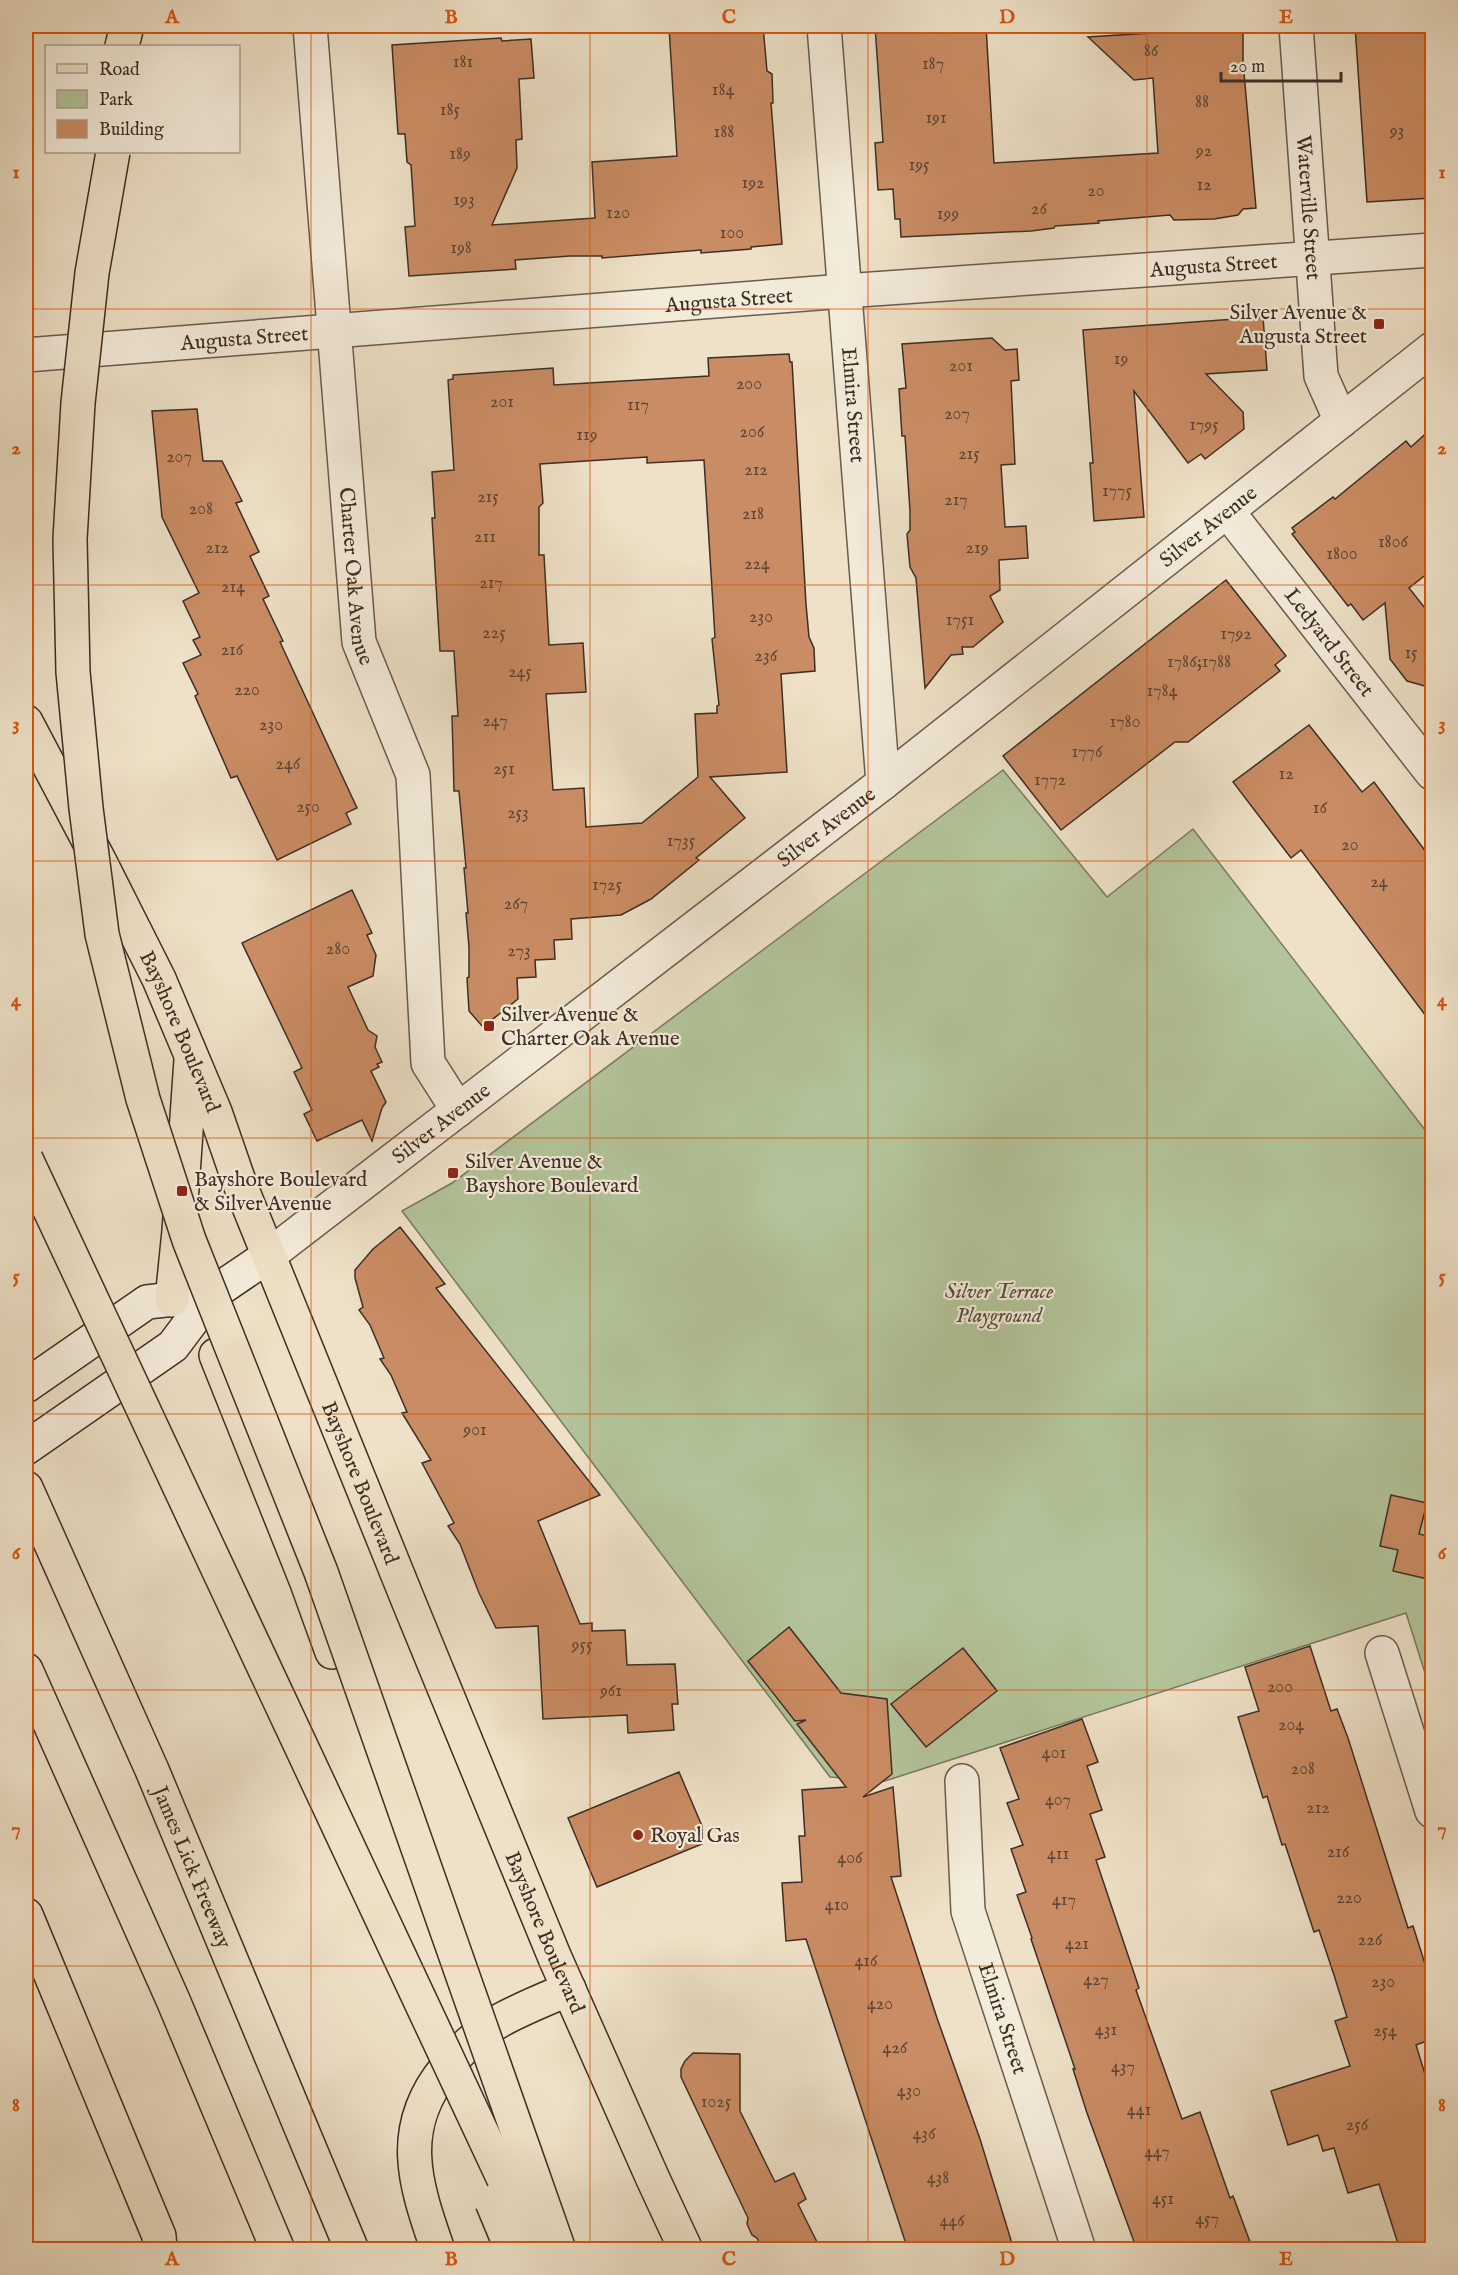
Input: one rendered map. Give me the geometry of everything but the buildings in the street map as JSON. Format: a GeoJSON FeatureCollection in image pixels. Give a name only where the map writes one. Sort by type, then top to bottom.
{"type":"FeatureCollection","features":[{"type":"Feature","properties":{"kind":"main road"},"geometry":{"type":"LineString","coordinates":[[122,45],[127,26]]}},
{"type":"Feature","properties":{"kind":"main road"},"geometry":{"type":"LineString","coordinates":[[138,45],[142,26]]}},
{"type":"Feature","properties":{"kind":"main road"},"geometry":{"type":"LineString","coordinates":[[97,153],[77,272],[61,407],[54,538],[58,671],[69,805],[86,938],[126,1098],[174,1250],[306,1580],[463,2008],[531,2250]]}},
{"type":"Feature","properties":{"kind":"main road"},"geometry":{"type":"LineString","coordinates":[[113,153],[92,273],[78,403],[70,539],[73,672],[86,808],[102,934],[142,1099],[189,1240],[321,1572],[559,2250]]}},
{"type":"Feature","properties":{"kind":"main road","name":"Bayshore Boulevard"},"geometry":{"type":"LineString","coordinates":[[26,722],[154,969],[215,1112],[268,1256],[414,1617],[569,1989],[652,2179],[686,2250]]}},
{"type":"Feature","properties":{"kind":"main road"},"geometry":{"type":"LineString","coordinates":[[159,1301],[179,1231],[191,1056]]}},
{"type":"Feature","properties":{"kind":"main road"},"geometry":{"type":"LineString","coordinates":[[26,1158],[537,2250]]}},
{"type":"Feature","properties":{"kind":"main road"},"geometry":{"type":"LineString","coordinates":[[26,1168],[61,1222],[124,1344],[238,1592],[512,2250]]}},
{"type":"Feature","properties":{"kind":"main road","name":"James Lick Freeway"},"geometry":{"type":"LineString","coordinates":[[26,1488],[152,1770],[352,2250]]}},
{"type":"Feature","properties":{"kind":"main road"},"geometry":{"type":"LineString","coordinates":[[26,1670],[168,1990],[278,2250]]}},
{"type":"Feature","properties":{"kind":"main road"},"geometry":{"type":"LineString","coordinates":[[26,1915],[159,2236],[160,2250]]}},
{"type":"Feature","properties":{"kind":"main road"},"geometry":{"type":"LineString","coordinates":[[438,2250],[424,2210],[414,2163],[417,2121],[431,2087],[460,2051],[500,2020],[569,1989]]}},
{"type":"Feature","properties":{"kind":"street","name":"Charter Oak Avenue"},"geometry":{"type":"LineString","coordinates":[[310,26],[359,642],[413,775],[428,1063],[458,1110]]}},
{"type":"Feature","properties":{"kind":"street","name":"Elmira Street"},"geometry":{"type":"LineString","coordinates":[[824,26],[883,783]]}},
{"type":"Feature","properties":{"kind":"street","name":"Waterville Street"},"geometry":{"type":"LineString","coordinates":[[1296,26],[1321,376],[1341,421]]}},
{"type":"Feature","properties":{"kind":"street","name":"Augusta Street"},"geometry":{"type":"LineString","coordinates":[[26,355],[333,329],[1432,250]]}},
{"type":"Feature","properties":{"kind":"street","name":"Silver Avenue"},"geometry":{"type":"LineString","coordinates":[[26,1448],[173,1346],[212,1294],[268,1256],[883,783],[1432,349]]}},
{"type":"Feature","properties":{"kind":"street","name":"Ledyard Street"},"geometry":{"type":"LineString","coordinates":[[1227,512],[1432,773]]}},
{"type":"Feature","properties":{"kind":"street","name":"Silver Avenue"},"geometry":{"type":"LineString","coordinates":[[26,1386],[159,1301],[212,1294]]}},
{"type":"Feature","properties":{"kind":"street"},"geometry":{"type":"LineString","coordinates":[[1382,1653],[1432,1811]]}},
{"type":"Feature","properties":{"kind":"street","name":"Elmira Street"},"geometry":{"type":"LineString","coordinates":[[962,1781],[968,1911],[1078,2250]]}},
{"type":"Feature","properties":{"kind":"green space","name":"Silver Terrace Playground"},"geometry":{"type":"Polygon","coordinates":[[[1003,770],[1107,897],[1193,829],[1432,1139],[1432,1695],[1406,1613],[885,1781],[830,1777],[402,1211],[452,1183],[1003,770]]]}},
{"type":"Feature","properties":{"kind":"place","name":"Silver Avenue & Augusta Street"},"geometry":{"type":"Point","coordinates":[1379,324]}},
{"type":"Feature","properties":{"kind":"place","name":"Silver Avenue & Charter Oak Avenue"},"geometry":{"type":"Point","coordinates":[489,1026]}},
{"type":"Feature","properties":{"kind":"place","name":"Silver Avenue & Bayshore Boulevard"},"geometry":{"type":"Point","coordinates":[453,1173]}},
{"type":"Feature","properties":{"kind":"place","name":"Bayshore Boulevard & Silver Avenue"},"geometry":{"type":"Point","coordinates":[182,1191]}},
{"type":"Feature","properties":{"kind":"place","name":"Royal Gas"},"geometry":{"type":"Point","coordinates":[638,1835]}}]}
